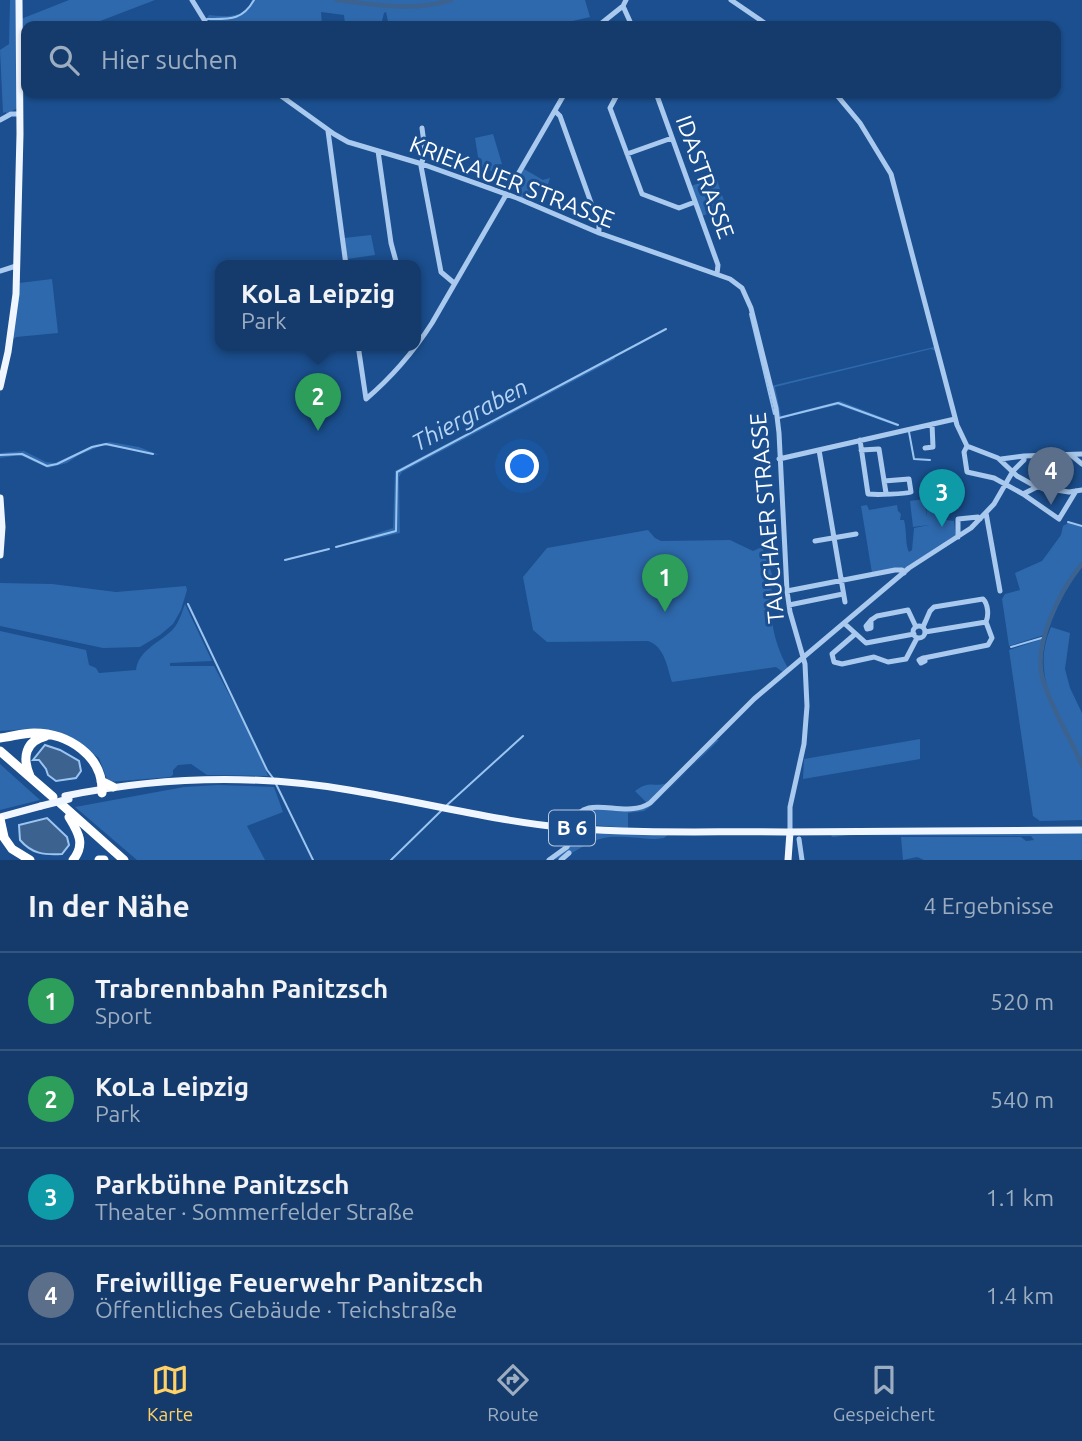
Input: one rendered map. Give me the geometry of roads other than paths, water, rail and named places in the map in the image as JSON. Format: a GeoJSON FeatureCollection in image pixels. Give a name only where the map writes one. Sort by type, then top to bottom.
{"type":"FeatureCollection","features":[{"type":"Feature","properties":{"kind":"highway"},"geometry":{"type":"LineString","coordinates":[[0,738],[31,733],[65,740],[81,748],[92,758],[101,789],[113,787]]}},
{"type":"Feature","properties":{"kind":"highway"},"geometry":{"type":"LineString","coordinates":[[33,780],[26,765],[26,750],[35,740],[51,735]]}},
{"type":"Feature","properties":{"kind":"highway"},"geometry":{"type":"LineString","coordinates":[[0,751],[117,860]]}},
{"type":"Feature","properties":{"kind":"highway"},"geometry":{"type":"LineString","coordinates":[[0,758],[124,860]]}},
{"type":"Feature","properties":{"kind":"highway"},"geometry":{"type":"LineString","coordinates":[[0,816],[2,835],[12,849],[30,860]]}},
{"type":"Feature","properties":{"kind":"highway"},"geometry":{"type":"LineString","coordinates":[[69,817],[80,840],[79,851],[73,860]]}},
{"type":"Feature","properties":{"kind":"main road"},"geometry":{"type":"LineString","coordinates":[[0,387],[15,301],[20,114],[19,1]]}},
{"type":"Feature","properties":{"kind":"main road"},"geometry":{"type":"LineString","coordinates":[[0,498],[0,555]]}},
{"type":"Feature","properties":{"kind":"main road","name":"B 6"},"geometry":{"type":"LineString","coordinates":[[113,787],[171,780],[274,782],[348,789],[527,823],[603,830],[1082,830]]}},
{"type":"Feature","properties":{"kind":"main road","name":"B 6"},"geometry":{"type":"LineString","coordinates":[[0,816],[101,789],[203,781]]}},
{"type":"Feature","properties":{"kind":"main road"},"geometry":{"type":"LineString","coordinates":[[775,832],[785,842]]}},
{"type":"Feature","properties":{"kind":"main road"},"geometry":{"type":"LineString","coordinates":[[788,832],[785,842],[788,857]]}},
{"type":"Feature","properties":{"kind":"main road"},"geometry":{"type":"LineString","coordinates":[[788,832],[788,857]]}},
{"type":"Feature","properties":{"kind":"street"},"geometry":{"type":"LineString","coordinates":[[19,1],[28,0]]}},
{"type":"Feature","properties":{"kind":"street"},"geometry":{"type":"LineString","coordinates":[[192,0],[205,21]]}},
{"type":"Feature","properties":{"kind":"street"},"geometry":{"type":"LineString","coordinates":[[731,0],[762,21]]}},
{"type":"Feature","properties":{"kind":"street"},"geometry":{"type":"LineString","coordinates":[[604,21],[625,3],[630,21]]}},
{"type":"Feature","properties":{"kind":"street","name":"KRIEKAUER STRASSE"},"geometry":{"type":"LineString","coordinates":[[284,98],[344,140],[505,194],[599,233],[718,274],[742,288]]}},
{"type":"Feature","properties":{"kind":"street"},"geometry":{"type":"LineString","coordinates":[[421,336],[432,323],[562,98]]}},
{"type":"Feature","properties":{"kind":"street"},"geometry":{"type":"LineString","coordinates":[[615,98],[610,108],[644,196],[679,208],[695,202]]}},
{"type":"Feature","properties":{"kind":"street","name":"IDASTRASSE"},"geometry":{"type":"LineString","coordinates":[[658,98],[718,265],[718,274]]}},
{"type":"Feature","properties":{"kind":"street"},"geometry":{"type":"LineString","coordinates":[[839,98],[860,123],[888,167],[955,419],[967,446],[1001,459],[1037,488]]}},
{"type":"Feature","properties":{"kind":"street"},"geometry":{"type":"LineString","coordinates":[[1,110],[2,119],[20,114]]}},
{"type":"Feature","properties":{"kind":"street"},"geometry":{"type":"LineString","coordinates":[[555,111],[599,225],[599,233]]}},
{"type":"Feature","properties":{"kind":"street"},"geometry":{"type":"LineString","coordinates":[[422,128],[425,151],[422,164],[441,272],[454,283]]}},
{"type":"Feature","properties":{"kind":"street"},"geometry":{"type":"LineString","coordinates":[[328,131],[345,260]]}},
{"type":"Feature","properties":{"kind":"street"},"geometry":{"type":"LineString","coordinates":[[627,154],[672,138]]}},
{"type":"Feature","properties":{"kind":"street"},"geometry":{"type":"LineString","coordinates":[[378,151],[396,260]]}},
{"type":"Feature","properties":{"kind":"street"},"geometry":{"type":"LineString","coordinates":[[0,271],[16,266]]}},
{"type":"Feature","properties":{"kind":"street","name":"TAUCHAER STRASSE"},"geometry":{"type":"LineString","coordinates":[[742,288],[751,308],[776,408],[787,590],[803,659],[807,706],[804,744],[790,807],[788,832]]}},
{"type":"Feature","properties":{"kind":"street"},"geometry":{"type":"LineString","coordinates":[[359,351],[366,399],[408,351]]}},
{"type":"Feature","properties":{"kind":"street"},"geometry":{"type":"LineString","coordinates":[[779,459],[955,419]]}},
{"type":"Feature","properties":{"kind":"street"},"geometry":{"type":"LineString","coordinates":[[925,448],[933,447],[932,424]]}},
{"type":"Feature","properties":{"kind":"street"},"geometry":{"type":"LineString","coordinates":[[860,440],[870,495],[912,491],[909,479],[884,481]]}},
{"type":"Feature","properties":{"kind":"street"},"geometry":{"type":"LineString","coordinates":[[967,446],[964,452],[967,472],[990,477],[1023,494],[1059,519],[1079,491]]}},
{"type":"Feature","properties":{"kind":"street"},"geometry":{"type":"LineString","coordinates":[[861,450],[879,449],[886,493]]}},
{"type":"Feature","properties":{"kind":"street"},"geometry":{"type":"LineString","coordinates":[[819,450],[845,602]]}},
{"type":"Feature","properties":{"kind":"street"},"geometry":{"type":"LineString","coordinates":[[1001,459],[1038,454],[1082,454]]}},
{"type":"Feature","properties":{"kind":"street"},"geometry":{"type":"LineString","coordinates":[[1071,455],[1082,464]]}},
{"type":"Feature","properties":{"kind":"street"},"geometry":{"type":"LineString","coordinates":[[549,860],[567,847],[579,811],[587,807],[634,810],[650,803],[754,699],[904,573],[980,519],[1013,471],[1024,460],[1024,456]]}},
{"type":"Feature","properties":{"kind":"street"},"geometry":{"type":"LineString","coordinates":[[1023,494],[1037,488],[1079,491]]}},
{"type":"Feature","properties":{"kind":"street"},"geometry":{"type":"LineString","coordinates":[[986,513],[1000,591]]}},
{"type":"Feature","properties":{"kind":"street"},"geometry":{"type":"LineString","coordinates":[[958,537],[957,520],[980,519]]}},
{"type":"Feature","properties":{"kind":"street"},"geometry":{"type":"LineString","coordinates":[[815,541],[856,534]]}},
{"type":"Feature","properties":{"kind":"street"},"geometry":{"type":"LineString","coordinates":[[787,590],[895,570],[902,570],[904,573]]}},
{"type":"Feature","properties":{"kind":"street"},"geometry":{"type":"LineString","coordinates":[[789,605],[843,594]]}},
{"type":"Feature","properties":{"kind":"street"},"geometry":{"type":"LineString","coordinates":[[854,635],[832,654],[834,662],[842,664],[874,657],[888,662],[906,659],[934,607],[979,599],[986,603],[986,621]]}},
{"type":"Feature","properties":{"kind":"street"},"geometry":{"type":"LineString","coordinates":[[871,620],[877,615],[908,610],[919,632]]}},
{"type":"Feature","properties":{"kind":"street"},"geometry":{"type":"LineString","coordinates":[[845,624],[854,635],[866,643],[986,621]]}},
{"type":"Feature","properties":{"kind":"street"},"geometry":{"type":"LineString","coordinates":[[924,658],[988,645],[992,638],[986,621]]}},
{"type":"Feature","properties":{"kind":"street"},"geometry":{"type":"LineString","coordinates":[[799,839],[802,860]]}},
{"type":"Feature","properties":{"kind":"street"},"geometry":{"type":"LineString","coordinates":[[561,860],[569,853]]}},
{"type":"Feature","properties":{"kind":"waterway"},"geometry":{"type":"LineString","coordinates":[[207,19],[228,19],[240,15],[254,0]]}},
{"type":"Feature","properties":{"kind":"waterway"},"geometry":{"type":"LineString","coordinates":[[337,0],[408,7],[451,0]]}},
{"type":"Feature","properties":{"kind":"waterway","name":"Thiergraben"},"geometry":{"type":"LineString","coordinates":[[750,314],[774,414]]}},
{"type":"Feature","properties":{"kind":"waterway","name":"Thiergraben"},"geometry":{"type":"LineString","coordinates":[[336,547],[396,531],[397,472],[666,329]]}},
{"type":"Feature","properties":{"kind":"waterway","name":"Thiergraben"},"geometry":{"type":"LineString","coordinates":[[779,418],[838,403],[898,425]]}},
{"type":"Feature","properties":{"kind":"waterway"},"geometry":{"type":"LineString","coordinates":[[909,432],[914,459],[930,460]]}},
{"type":"Feature","properties":{"kind":"waterway"},"geometry":{"type":"LineString","coordinates":[[0,455],[22,454],[47,466],[106,444],[153,454]]}},
{"type":"Feature","properties":{"kind":"waterway","name":"Thiergraben"},"geometry":{"type":"LineString","coordinates":[[1068,522],[1082,526]]}},
{"type":"Feature","properties":{"kind":"waterway","name":"Thiergraben"},"geometry":{"type":"LineString","coordinates":[[285,560],[329,549]]}},
{"type":"Feature","properties":{"kind":"waterway"},"geometry":{"type":"LineString","coordinates":[[1082,564],[1057,603],[1041,651],[1043,680],[1082,765]]}},
{"type":"Feature","properties":{"kind":"waterway"},"geometry":{"type":"LineString","coordinates":[[188,604],[273,778]]}},
{"type":"Feature","properties":{"kind":"waterway"},"geometry":{"type":"LineString","coordinates":[[1011,647],[1045,637]]}},
{"type":"Feature","properties":{"kind":"waterway"},"geometry":{"type":"LineString","coordinates":[[447,805],[523,736]]}},
{"type":"Feature","properties":{"kind":"waterway"},"geometry":{"type":"LineString","coordinates":[[276,784],[313,860]]}},
{"type":"Feature","properties":{"kind":"waterway"},"geometry":{"type":"LineString","coordinates":[[391,860],[443,809]]}},
{"type":"Feature","properties":{"kind":"place","name":"KoLa Leipzig"},"geometry":{"type":"Point","coordinates":[318,431]}},
{"type":"Feature","properties":{"kind":"place","name":"Freiwillige Feuerwehr Panitzsch"},"geometry":{"type":"Point","coordinates":[1051,505]}},
{"type":"Feature","properties":{"kind":"place","name":"Parkbühne Panitzsch"},"geometry":{"type":"Point","coordinates":[942,527]}},
{"type":"Feature","properties":{"kind":"place","name":"Trabrennbahn Panitzsch"},"geometry":{"type":"Point","coordinates":[665,612]}}]}
